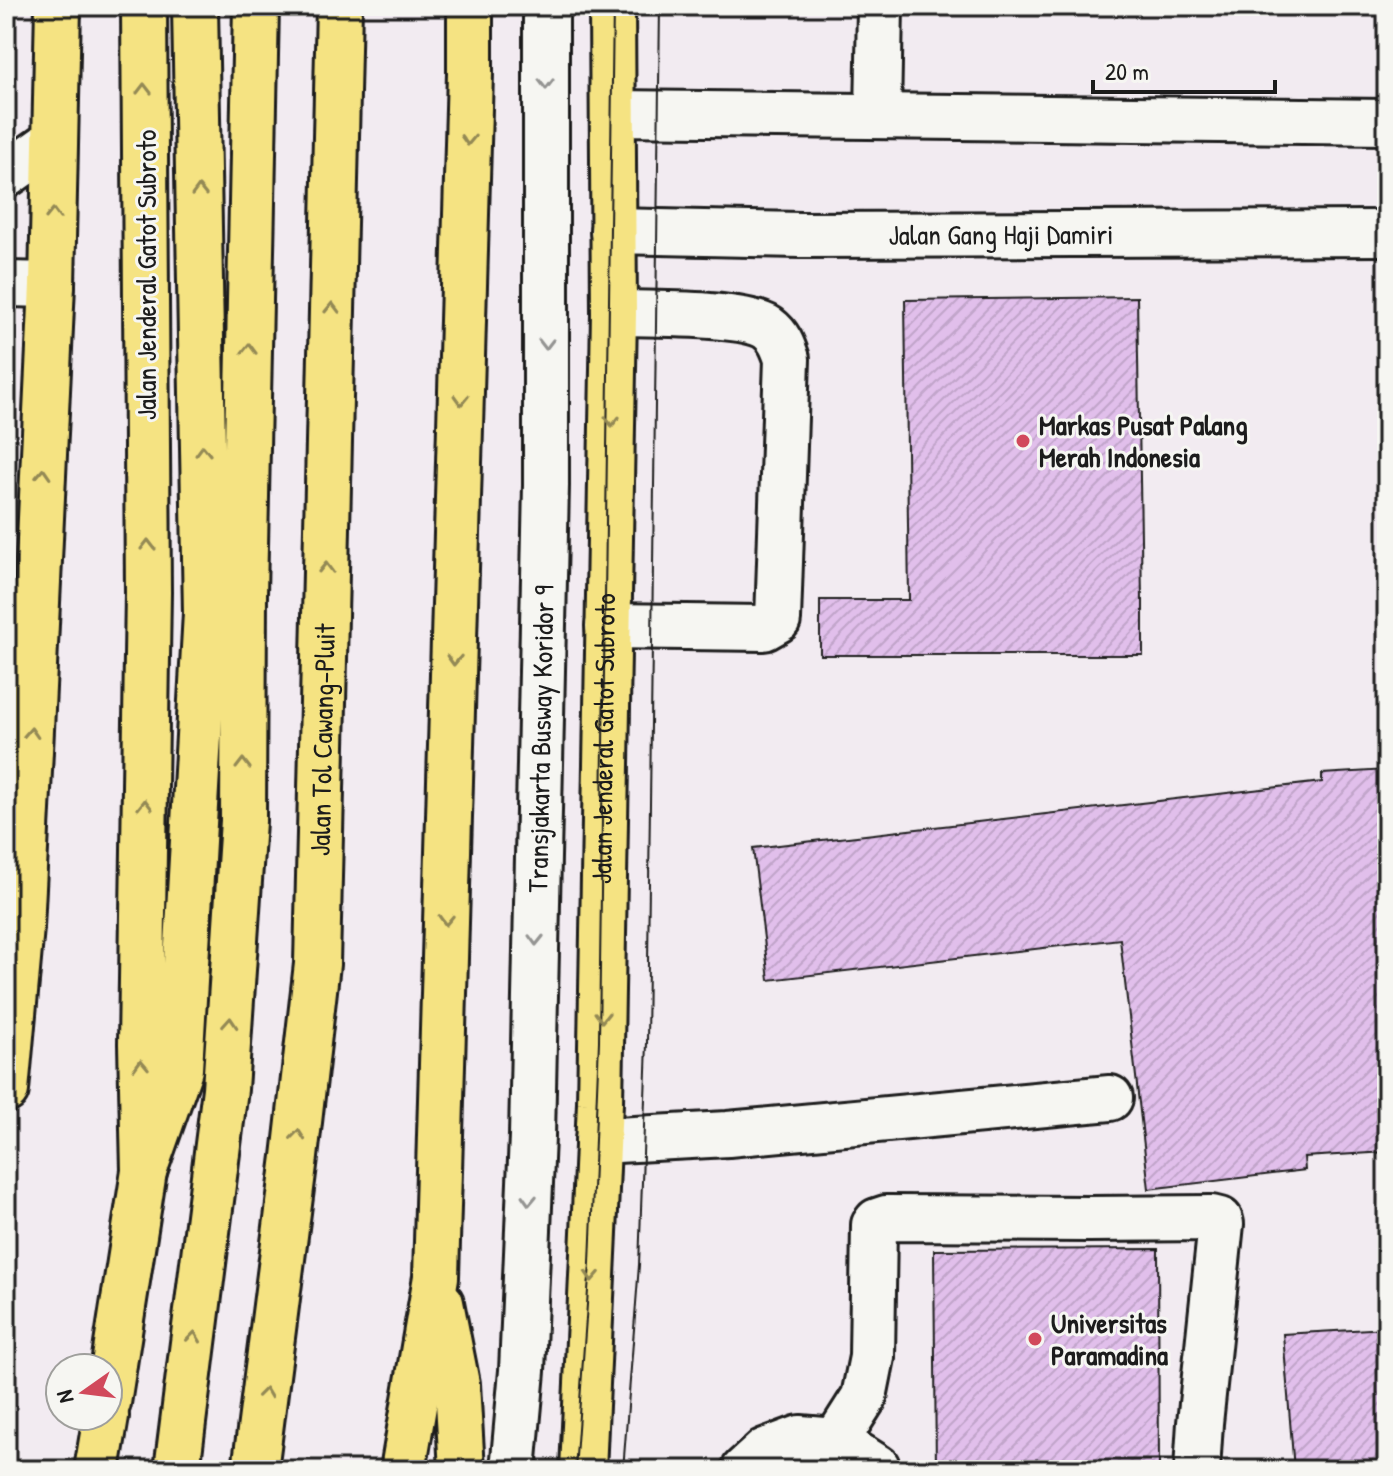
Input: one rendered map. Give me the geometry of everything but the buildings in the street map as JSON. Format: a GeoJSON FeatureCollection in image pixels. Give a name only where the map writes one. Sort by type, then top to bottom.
{"type":"FeatureCollection","features":[{"type":"Feature","properties":{"kind":"main road"},"geometry":{"type":"LineString","coordinates":[[6,1090],[15,864],[52,285],[58,6]]}},
{"type":"Feature","properties":{"kind":"main road","name":"Jalan Jenderal Gatot Subroto"},"geometry":{"type":"LineString","coordinates":[[116,1352],[144,1171],[141,1044],[148,592],[144,6]]}},
{"type":"Feature","properties":{"kind":"main road"},"geometry":{"type":"LineString","coordinates":[[144,1171],[180,1069],[206,613],[195,6]]}},
{"type":"Feature","properties":{"kind":"main road"},"geometry":{"type":"LineString","coordinates":[[177,1470],[225,1089],[243,821],[256,6]]}},
{"type":"Feature","properties":{"kind":"main road","name":"Jalan Tol Cawang–Pluit"},"geometry":{"type":"LineString","coordinates":[[255,1470],[317,964],[339,6]]}},
{"type":"Feature","properties":{"kind":"main road"},"geometry":{"type":"LineString","coordinates":[[403,1470],[436,1277],[470,6]]}},
{"type":"Feature","properties":{"kind":"main road","name":"Jalan Jenderal Gatot Subroto"},"geometry":{"type":"LineString","coordinates":[[583,1470],[598,1141],[614,313],[612,6]]}},
{"type":"Feature","properties":{"kind":"main road"},"geometry":{"type":"LineString","coordinates":[[436,1277],[457,1384],[462,1470]]}},
{"type":"Feature","properties":{"kind":"main road"},"geometry":{"type":"LineString","coordinates":[[97,1470],[103,1432]]}},
{"type":"Feature","properties":{"kind":"street","name":"Transjakarta Busway Koridor 9"},"geometry":{"type":"LineString","coordinates":[[513,1470],[522,1371],[533,1104],[546,485],[546,6]]}},
{"type":"Feature","properties":{"kind":"street"},"geometry":{"type":"LineString","coordinates":[[878,116],[880,6]]}},
{"type":"Feature","properties":{"kind":"street"},"geometry":{"type":"LineString","coordinates":[[613,113],[1387,122]]}},
{"type":"Feature","properties":{"kind":"street"},"geometry":{"type":"LineString","coordinates":[[6,175],[54,141]]}},
{"type":"Feature","properties":{"kind":"street","name":"Jalan Gang Haji Damiri"},"geometry":{"type":"LineString","coordinates":[[613,231],[800,235],[1387,233]]}},
{"type":"Feature","properties":{"kind":"street"},"geometry":{"type":"LineString","coordinates":[[6,284],[52,285]]}},
{"type":"Feature","properties":{"kind":"street"},"geometry":{"type":"LineString","coordinates":[[608,626],[764,628],[778,620],[787,359],[781,341],[767,327],[743,319],[614,313]]}},
{"type":"Feature","properties":{"kind":"street"},"geometry":{"type":"LineString","coordinates":[[598,1141],[728,1134],[1110,1098]]}},
{"type":"Feature","properties":{"kind":"street"},"geometry":{"type":"LineString","coordinates":[[836,1441],[864,1397],[872,1357],[874,1225],[877,1221],[886,1218],[1212,1218],[1220,1220],[1221,1224],[1197,1470]]}},
{"type":"Feature","properties":{"kind":"street"},"geometry":{"type":"LineString","coordinates":[[744,1470],[765,1451],[800,1438],[836,1441],[878,1470]]}},
{"type":"Feature","properties":{"kind":"tram line"},"geometry":{"type":"LineString","coordinates":[[575,1470],[590,1263],[599,1041],[613,6]]}},
{"type":"Feature","properties":{"kind":"tram line"},"geometry":{"type":"LineString","coordinates":[[623,1470],[639,1265],[647,1043],[660,6]]}},
{"type":"Feature","properties":{"kind":"place","name":"Markas Pusat Palang Merah Indonesia"},"geometry":{"type":"Point","coordinates":[1023,441]}},
{"type":"Feature","properties":{"kind":"place","name":"Universitas Paramadina"},"geometry":{"type":"Point","coordinates":[1035,1339]}}]}
